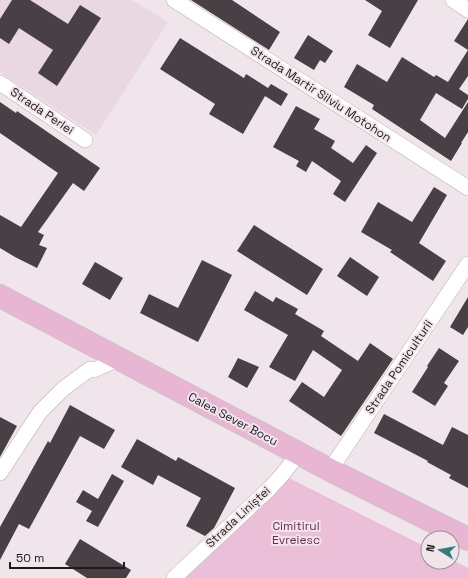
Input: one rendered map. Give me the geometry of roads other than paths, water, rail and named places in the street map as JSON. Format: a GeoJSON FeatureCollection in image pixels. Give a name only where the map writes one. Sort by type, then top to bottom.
{"type":"FeatureCollection","features":[{"type":"Feature","properties":{"kind":"main road","name":"Calea Sever Bocu"},"geometry":{"type":"LineString","coordinates":[[0,296],[330,470],[468,539]]}},
{"type":"Feature","properties":{"kind":"street","name":"Strada Martir Silviu Motohon"},"geometry":{"type":"LineString","coordinates":[[174,0],[468,188]]}},
{"type":"Feature","properties":{"kind":"street"},"geometry":{"type":"LineString","coordinates":[[453,0],[468,10]]}},
{"type":"Feature","properties":{"kind":"street","name":"Strada Perlei"},"geometry":{"type":"LineString","coordinates":[[0,83],[85,140]]}},
{"type":"Feature","properties":{"kind":"street","name":"Strada Pomiculturii"},"geometry":{"type":"LineString","coordinates":[[330,470],[468,264]]}},
{"type":"Feature","properties":{"kind":"street"},"geometry":{"type":"LineString","coordinates":[[0,473],[40,412],[63,389],[90,369],[94,370],[118,359]]}},
{"type":"Feature","properties":{"kind":"street","name":"Strada Liniștei"},"geometry":{"type":"LineString","coordinates":[[174,578],[270,488],[299,453]]}},
{"type":"Feature","properties":{"kind":"park label","name":"Cimitirul Evreiesc"},"geometry":{"type":"Point","coordinates":[296,533]}}]}
